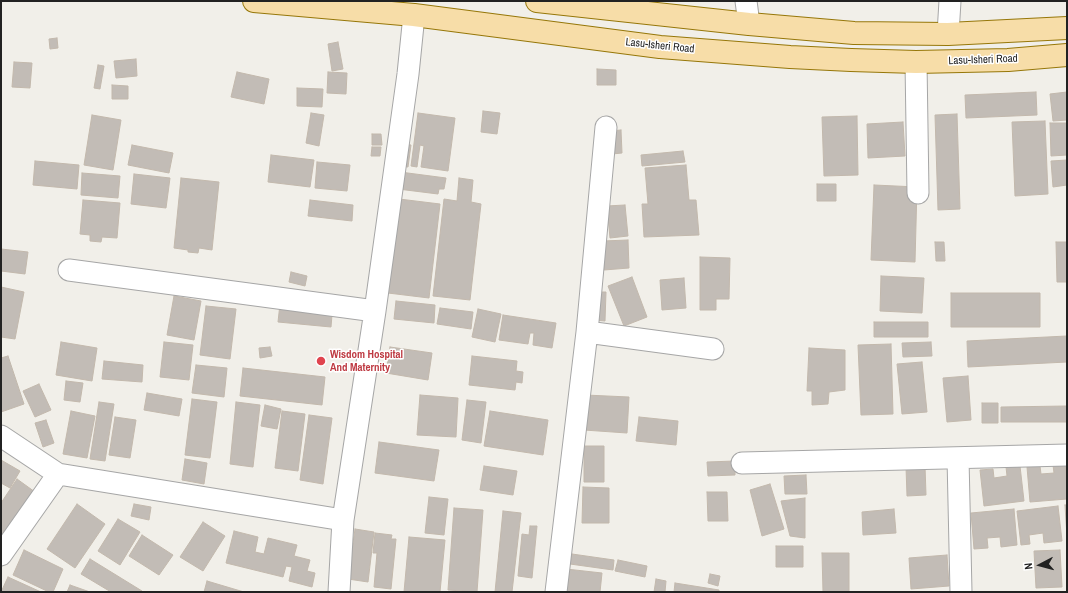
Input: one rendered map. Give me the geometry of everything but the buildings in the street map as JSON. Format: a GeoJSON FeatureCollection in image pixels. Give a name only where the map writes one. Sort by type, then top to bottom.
{"type":"FeatureCollection","features":[{"type":"Feature","properties":{"kind":"main road","name":"Lasu-Isheri Road"},"geometry":{"type":"LineString","coordinates":[[254,1],[414,15],[660,47],[836,60],[916,62],[1008,60],[1067,55]]}},
{"type":"Feature","properties":{"kind":"main road"},"geometry":{"type":"LineString","coordinates":[[537,1],[749,24],[854,33],[948,34],[1067,28]]}},
{"type":"Feature","properties":{"kind":"street"},"geometry":{"type":"LineString","coordinates":[[746,1],[749,24]]}},
{"type":"Feature","properties":{"kind":"street"},"geometry":{"type":"LineString","coordinates":[[948,34],[950,1]]}},
{"type":"Feature","properties":{"kind":"street"},"geometry":{"type":"LineString","coordinates":[[343,592],[339,592],[343,520],[375,311],[408,74],[414,15]]}},
{"type":"Feature","properties":{"kind":"street"},"geometry":{"type":"LineString","coordinates":[[916,62],[918,193]]}},
{"type":"Feature","properties":{"kind":"street"},"geometry":{"type":"LineString","coordinates":[[556,592],[587,332],[606,127]]}},
{"type":"Feature","properties":{"kind":"street"},"geometry":{"type":"LineString","coordinates":[[69,270],[375,311]]}},
{"type":"Feature","properties":{"kind":"street"},"geometry":{"type":"LineString","coordinates":[[587,332],[713,349]]}},
{"type":"Feature","properties":{"kind":"street"},"geometry":{"type":"LineString","coordinates":[[1,436],[58,474],[343,520]]}},
{"type":"Feature","properties":{"kind":"street"},"geometry":{"type":"LineString","coordinates":[[742,463],[1067,455]]}},
{"type":"Feature","properties":{"kind":"street"},"geometry":{"type":"LineString","coordinates":[[958,458],[961,592]]}},
{"type":"Feature","properties":{"kind":"street"},"geometry":{"type":"LineString","coordinates":[[1,555],[58,474]]}},
{"type":"Feature","properties":{"kind":"place","name":"Wisdom Hospital And Maternity"},"geometry":{"type":"Point","coordinates":[321,361]}}]}
